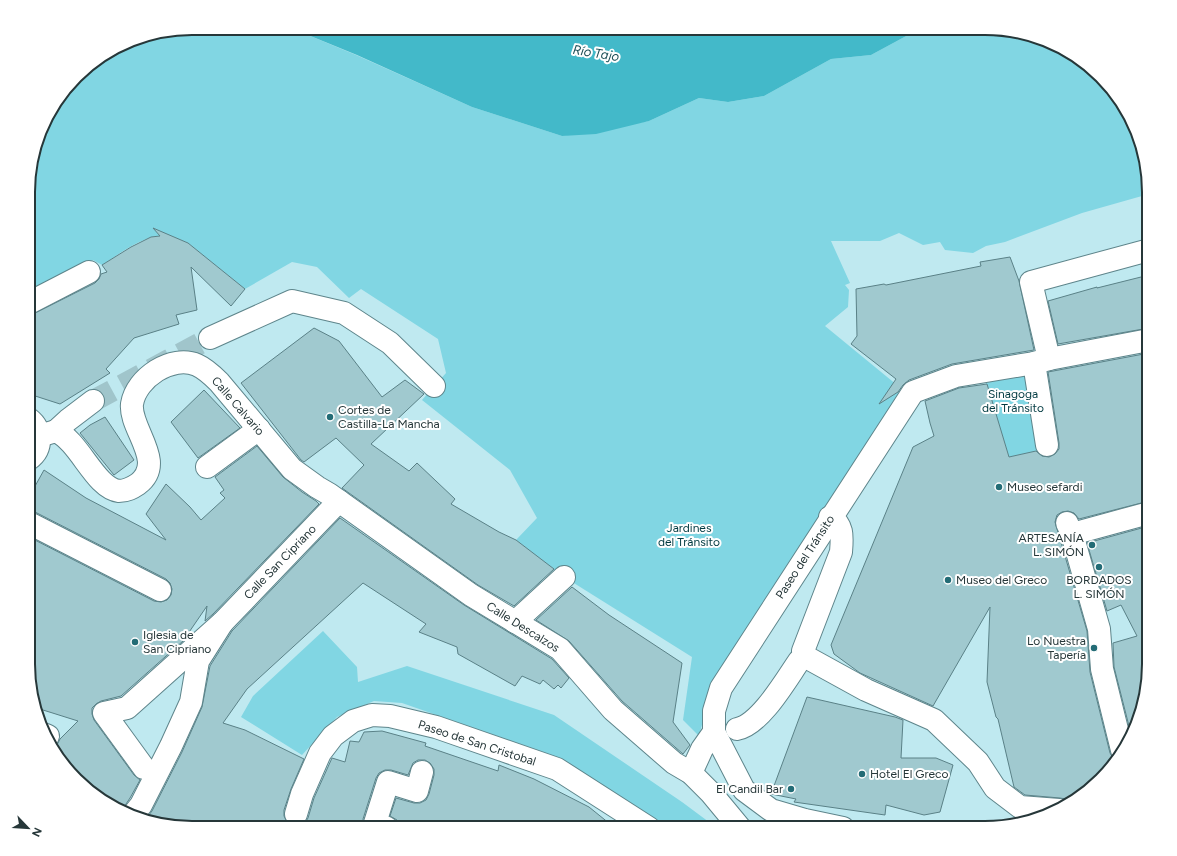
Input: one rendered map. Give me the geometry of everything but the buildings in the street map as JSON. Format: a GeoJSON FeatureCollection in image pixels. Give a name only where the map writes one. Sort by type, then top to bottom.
{"type":"FeatureCollection","features":[{"type":"Feature","properties":{"kind":"street"},"geometry":{"type":"LineString","coordinates":[[1047,445],[1042,361],[1031,282],[1142,252]]}},
{"type":"Feature","properties":{"kind":"street"},"geometry":{"type":"LineString","coordinates":[[35,300],[89,272]]}},
{"type":"Feature","properties":{"kind":"street"},"geometry":{"type":"LineString","coordinates":[[210,338],[292,301],[344,313],[390,343],[434,386]]}},
{"type":"Feature","properties":{"kind":"street","name":"Paseo del Tránsito"},"geometry":{"type":"LineString","coordinates":[[714,732],[714,711],[721,688],[830,517],[913,392],[956,376],[1142,341]]}},
{"type":"Feature","properties":{"kind":"street","name":"Calle Calvario"},"geometry":{"type":"LineString","coordinates":[[42,428],[61,433],[72,444],[105,485],[113,490],[128,490],[143,479],[148,470],[149,462],[147,452],[132,412],[132,404],[141,383],[152,374],[168,366],[178,363],[197,365],[207,371],[219,382],[292,469],[339,501]]}},
{"type":"Feature","properties":{"kind":"street"},"geometry":{"type":"LineString","coordinates":[[35,451],[39,443],[42,428],[68,420],[93,400]]}},
{"type":"Feature","properties":{"kind":"street"},"geometry":{"type":"LineString","coordinates":[[207,467],[259,430]]}},
{"type":"Feature","properties":{"kind":"street","name":"Calle Descalzos"},"geometry":{"type":"LineString","coordinates":[[339,501],[471,595],[560,649],[613,710],[674,763],[691,773]]}},
{"type":"Feature","properties":{"kind":"street","name":"Calle San Cipriano"},"geometry":{"type":"LineString","coordinates":[[222,623],[339,501]]}},
{"type":"Feature","properties":{"kind":"street"},"geometry":{"type":"LineString","coordinates":[[1120,743],[1102,669],[1099,629],[1069,529],[1142,514]]}},
{"type":"Feature","properties":{"kind":"street"},"geometry":{"type":"LineString","coordinates":[[830,517],[836,521],[843,535],[841,552],[803,651],[806,657],[866,690],[934,720],[978,762],[995,788],[1020,807],[1045,809]]}},
{"type":"Feature","properties":{"kind":"street"},"geometry":{"type":"LineString","coordinates":[[35,527],[160,590]]}},
{"type":"Feature","properties":{"kind":"street"},"geometry":{"type":"LineString","coordinates":[[515,622],[564,576]]}},
{"type":"Feature","properties":{"kind":"street"},"geometry":{"type":"LineString","coordinates":[[144,768],[104,713],[126,708],[222,623]]}},
{"type":"Feature","properties":{"kind":"street"},"geometry":{"type":"LineString","coordinates":[[136,811],[141,805],[191,702],[198,661],[222,623]]}},
{"type":"Feature","properties":{"kind":"street"},"geometry":{"type":"LineString","coordinates":[[736,729],[743,728],[755,720],[799,661],[806,657]]}},
{"type":"Feature","properties":{"kind":"street","name":"Paseo de San Cristobal"},"geometry":{"type":"LineString","coordinates":[[296,814],[302,794],[320,753],[333,736],[353,721],[372,715],[390,716],[436,727],[557,770],[638,821]]}},
{"type":"Feature","properties":{"kind":"street"},"geometry":{"type":"LineString","coordinates":[[734,821],[711,793],[691,773],[702,749],[714,732],[744,790],[771,810],[810,821]]}},
{"type":"Feature","properties":{"kind":"street"},"geometry":{"type":"LineString","coordinates":[[382,821],[388,782],[417,791],[422,772]]}},
{"type":"Feature","properties":{"kind":"green space","name":"Jardines del Tránsito"},"geometry":{"type":"Polygon","coordinates":[[[182,35],[308,35],[472,107],[562,136],[649,121],[699,98],[728,102],[764,96],[831,59],[871,55],[908,35],[1005,36],[1035,43],[1054,51],[1072,61],[1096,81],[1116,105],[1126,123],[1137,152],[1142,182],[1142,196],[1082,213],[1005,242],[986,246],[973,253],[945,250],[940,242],[923,245],[899,233],[880,241],[831,241],[850,283],[845,285],[849,290],[848,307],[825,326],[903,390],[712,687],[699,736],[683,720],[692,657],[561,575],[516,540],[537,518],[510,470],[422,400],[446,373],[438,339],[361,289],[349,298],[317,267],[292,262],[245,289],[188,243],[177,238],[167,236],[157,236],[140,242],[102,265],[93,260],[35,290],[35,182],[43,142],[61,105],[81,81],[97,67],[123,51],[142,43],[182,35]]]}},
{"type":"Feature","properties":{"kind":"green space","name":"Sinagoga del Tránsito"},"geometry":{"type":"Polygon","coordinates":[[[1029,373],[1042,450],[1009,457],[986,383],[1029,373]]]}},
{"type":"Feature","properties":{"kind":"green space"},"geometry":{"type":"Polygon","coordinates":[[[323,631],[357,667],[358,682],[407,666],[554,715],[708,821],[652,821],[543,752],[402,703],[374,701],[337,717],[302,755],[241,717],[253,696],[323,631]]]}},
{"type":"Feature","properties":{"kind":"water","name":"Río Tajo"},"geometry":{"type":"Polygon","coordinates":[[[308,35],[908,35],[871,55],[831,59],[764,96],[728,102],[699,98],[649,121],[596,134],[562,136],[472,107],[357,55],[308,35]]]}},
{"type":"Feature","properties":{"kind":"tunnel"},"geometry":{"type":"LineString","coordinates":[[93,401],[210,338]]}},
{"type":"Feature","properties":{"kind":"place","name":"Cortes de Castilla-La Mancha"},"geometry":{"type":"Point","coordinates":[330,417]}},
{"type":"Feature","properties":{"kind":"place","name":"Museo sefardi"},"geometry":{"type":"Point","coordinates":[999,487]}},
{"type":"Feature","properties":{"kind":"place","name":"ARTESANÍA L. SIMÓN"},"geometry":{"type":"Point","coordinates":[1092,545]}},
{"type":"Feature","properties":{"kind":"place","name":"BORDADOS L. SIMÓN"},"geometry":{"type":"Point","coordinates":[1099,567]}},
{"type":"Feature","properties":{"kind":"place","name":"Museo del Greco"},"geometry":{"type":"Point","coordinates":[948,580]}},
{"type":"Feature","properties":{"kind":"place","name":"Iglesia de San Cipriano"},"geometry":{"type":"Point","coordinates":[135,642]}},
{"type":"Feature","properties":{"kind":"place","name":"Lo Nuestra Tapería"},"geometry":{"type":"Point","coordinates":[1094,648]}},
{"type":"Feature","properties":{"kind":"place","name":"Hotel El Greco"},"geometry":{"type":"Point","coordinates":[862,774]}},
{"type":"Feature","properties":{"kind":"place","name":"El Candil Bar"},"geometry":{"type":"Point","coordinates":[791,789]}}]}
